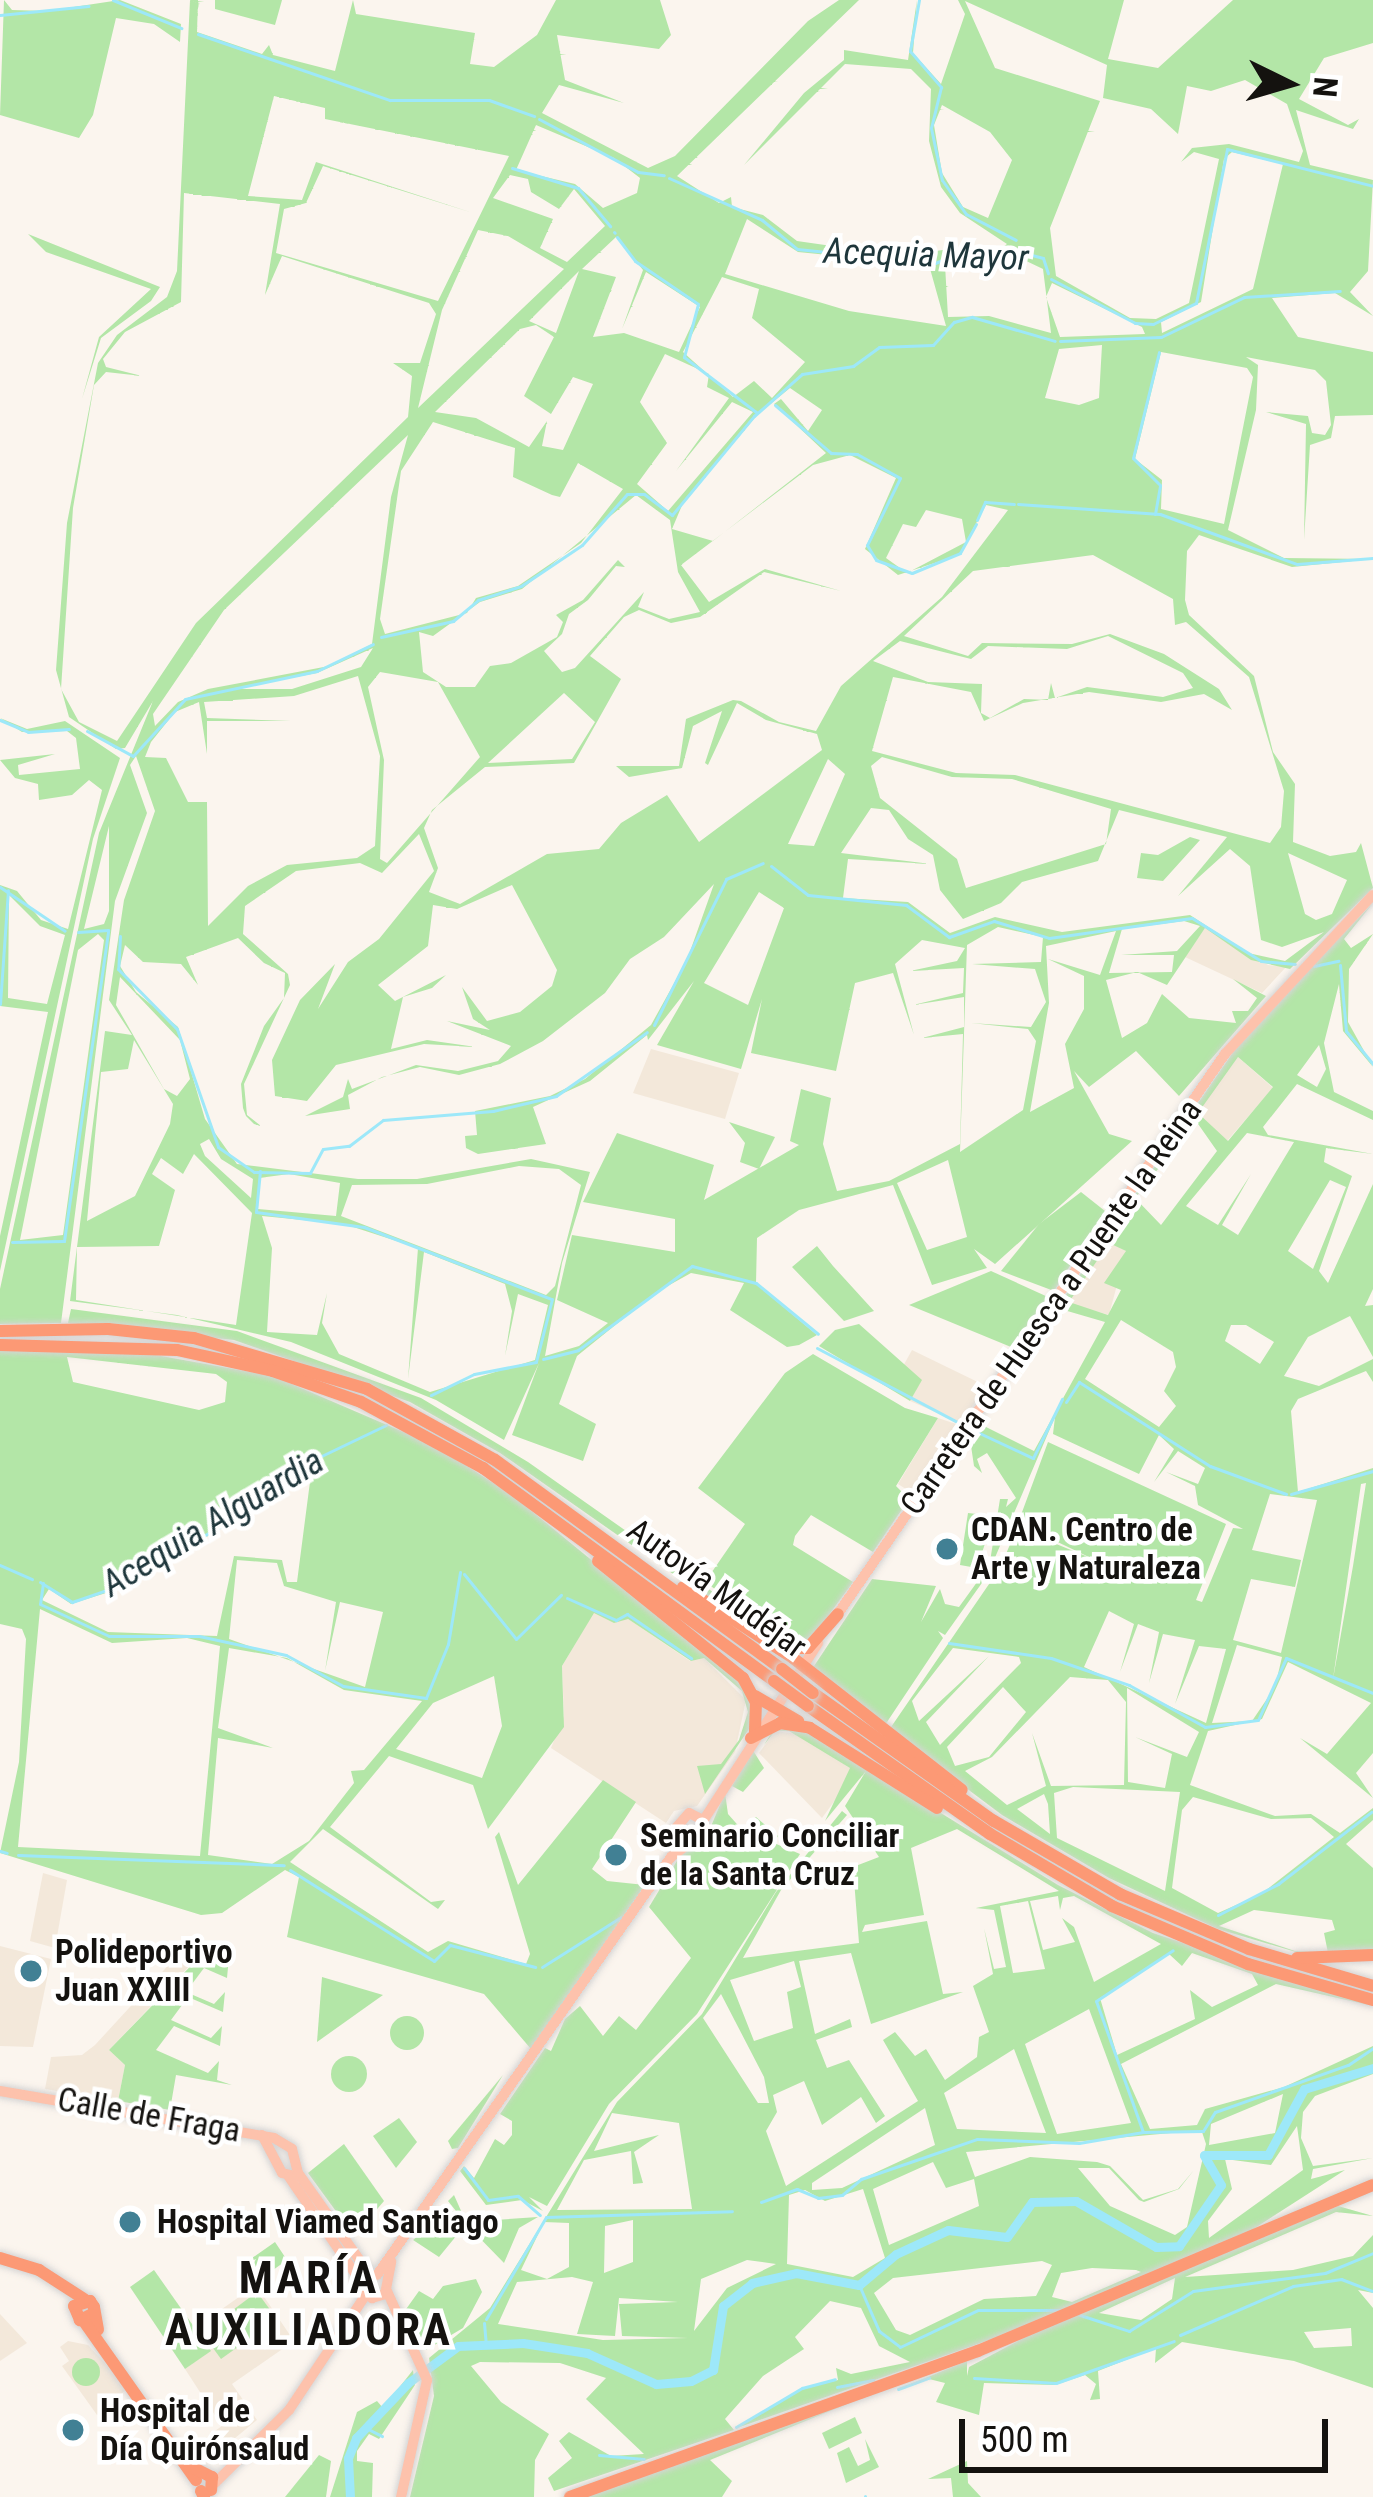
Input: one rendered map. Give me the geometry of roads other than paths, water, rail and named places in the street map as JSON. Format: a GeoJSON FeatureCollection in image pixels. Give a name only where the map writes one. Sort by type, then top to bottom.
{"type":"FeatureCollection","features":[{"type":"Feature","properties":{"kind":"highway","name":"Autovía Mudéjar"},"geometry":{"type":"LineString","coordinates":[[77,1335],[201,1354],[338,1393],[459,1453],[778,1675],[1031,1860],[1201,1946],[1371,1997]]}},
{"type":"Feature","properties":{"kind":"highway","name":"Autovía Mudéjar"},"geometry":{"type":"LineString","coordinates":[[1,1336],[194,1338],[326,1373],[446,1429],[567,1512],[778,1675]]}},
{"type":"Feature","properties":{"kind":"highway"},"geometry":{"type":"LineString","coordinates":[[567,1512],[770,1643],[1022,1839]]}},
{"type":"Feature","properties":{"kind":"highway"},"geometry":{"type":"LineString","coordinates":[[569,1530],[755,1695],[776,1703],[1031,1860]]}},
{"type":"Feature","properties":{"kind":"highway"},"geometry":{"type":"LineString","coordinates":[[770,1643],[808,1648],[838,1614]]}},
{"type":"Feature","properties":{"kind":"highway"},"geometry":{"type":"LineString","coordinates":[[755,1695],[753,1735],[780,1723],[810,1728]]}},
{"type":"Feature","properties":{"kind":"highway","name":"Autovía Mudéjar"},"geometry":{"type":"LineString","coordinates":[[811,1699],[1022,1839],[1224,1940],[1371,1997]]}},
{"type":"Feature","properties":{"kind":"highway"},"geometry":{"type":"LineString","coordinates":[[1224,1940],[1312,1960],[1373,1955]]}},
{"type":"Feature","properties":{"kind":"highway"},"geometry":{"type":"LineString","coordinates":[[570,2497],[1060,2318],[1373,2185]]}},
{"type":"Feature","properties":{"kind":"highway"},"geometry":{"type":"LineString","coordinates":[[0,2258],[63,2286],[79,2303],[189,2465],[208,2484]]}},
{"type":"Feature","properties":{"kind":"main road","name":"Carretera de Huesca a Puente la Reina"},"geometry":{"type":"LineString","coordinates":[[712,1796],[1225,1054],[1373,896]]}},
{"type":"Feature","properties":{"kind":"main road"},"geometry":{"type":"LineString","coordinates":[[671,1857],[678,1820],[712,1796]]}},
{"type":"Feature","properties":{"kind":"main road"},"geometry":{"type":"LineString","coordinates":[[208,2484],[281,2419],[671,1857],[702,1834],[712,1796]]}},
{"type":"Feature","properties":{"kind":"main road"},"geometry":{"type":"LineString","coordinates":[[689,1813],[703,1821]]}},
{"type":"Feature","properties":{"kind":"main road"},"geometry":{"type":"LineString","coordinates":[[677,1833],[691,1841]]}},
{"type":"Feature","properties":{"kind":"main road","name":"Calle de Fraga"},"geometry":{"type":"LineString","coordinates":[[0,2090],[262,2135],[290,2146],[295,2171]]}},
{"type":"Feature","properties":{"kind":"main road","name":"Calle de Fraga"},"geometry":{"type":"LineString","coordinates":[[262,2135],[280,2165],[287,2158],[417,2354],[421,2408],[398,2497]]}},
{"type":"Feature","properties":{"kind":"waterway","name":"Acequia Mayor"},"geometry":{"type":"LineString","coordinates":[[113,0],[181,28]]}},
{"type":"Feature","properties":{"kind":"waterway"},"geometry":{"type":"LineString","coordinates":[[919,0],[910,51],[941,87],[931,128],[942,180],[966,214],[1016,240]]}},
{"type":"Feature","properties":{"kind":"waterway"},"geometry":{"type":"LineString","coordinates":[[0,15],[89,6]]}},
{"type":"Feature","properties":{"kind":"waterway","name":"Acequia Mayor"},"geometry":{"type":"LineString","coordinates":[[198,34],[390,100],[489,100],[534,116]]}},
{"type":"Feature","properties":{"kind":"waterway","name":"Acequia Mayor"},"geometry":{"type":"LineString","coordinates":[[539,119],[638,172],[664,175]]}},
{"type":"Feature","properties":{"kind":"waterway","name":"Acequia Mayor"},"geometry":{"type":"LineString","coordinates":[[1051,279],[1135,323],[1153,324],[1196,303],[1227,149],[1373,186]]}},
{"type":"Feature","properties":{"kind":"waterway"},"geometry":{"type":"LineString","coordinates":[[512,168],[578,188],[610,226]]}},
{"type":"Feature","properties":{"kind":"waterway","name":"Acequia Mayor"},"geometry":{"type":"LineString","coordinates":[[669,178],[762,220],[797,249],[935,263],[964,252],[996,261],[1017,251],[1043,258],[1048,273]]}},
{"type":"Feature","properties":{"kind":"waterway"},"geometry":{"type":"LineString","coordinates":[[617,237],[635,261],[698,304],[684,357],[756,412]]}},
{"type":"Feature","properties":{"kind":"waterway"},"geometry":{"type":"LineString","coordinates":[[1060,341],[1161,337],[1244,297],[1340,291]]}},
{"type":"Feature","properties":{"kind":"waterway"},"geometry":{"type":"LineString","coordinates":[[381,637],[453,621],[478,600],[521,586],[582,545],[627,494],[644,494],[672,515],[754,416],[802,374],[853,366],[879,347],[933,345],[954,322],[972,317],[1055,341]]}},
{"type":"Feature","properties":{"kind":"waterway"},"geometry":{"type":"LineString","coordinates":[[1155,514],[1160,485],[1133,458],[1159,352]]}},
{"type":"Feature","properties":{"kind":"waterway"},"geometry":{"type":"LineString","coordinates":[[775,405],[831,453],[857,454],[900,478],[867,545],[876,560],[912,573],[960,553],[976,524]]}},
{"type":"Feature","properties":{"kind":"waterway"},"geometry":{"type":"LineString","coordinates":[[977,520],[985,502],[1014,504]]}},
{"type":"Feature","properties":{"kind":"waterway"},"geometry":{"type":"LineString","coordinates":[[1018,504],[1160,514],[1297,564],[1373,558]]}},
{"type":"Feature","properties":{"kind":"waterway"},"geometry":{"type":"LineString","coordinates":[[87,731],[133,756],[185,699],[317,671],[373,644]]}},
{"type":"Feature","properties":{"kind":"waterway"},"geometry":{"type":"LineString","coordinates":[[0,720],[28,732],[69,729]]}},
{"type":"Feature","properties":{"kind":"waterway"},"geometry":{"type":"LineString","coordinates":[[654,1025],[726,879],[763,863]]}},
{"type":"Feature","properties":{"kind":"waterway"},"geometry":{"type":"LineString","coordinates":[[771,866],[808,895],[906,905],[949,937],[994,921],[1049,938],[1192,918],[1261,961],[1295,964]]}},
{"type":"Feature","properties":{"kind":"waterway"},"geometry":{"type":"LineString","coordinates":[[0,887],[65,931]]}},
{"type":"Feature","properties":{"kind":"waterway"},"geometry":{"type":"LineString","coordinates":[[0,1004],[8,890]]}},
{"type":"Feature","properties":{"kind":"waterway","name":"Acequia Alguardia"},"geometry":{"type":"LineString","coordinates":[[12,1242],[64,1241],[108,930],[78,932]]}},
{"type":"Feature","properties":{"kind":"waterway"},"geometry":{"type":"LineString","coordinates":[[120,936],[118,969],[177,1029],[218,1147],[254,1172],[310,1173],[323,1149],[349,1146],[383,1120],[493,1111],[556,1096],[647,1032]]}},
{"type":"Feature","properties":{"kind":"waterway"},"geometry":{"type":"LineString","coordinates":[[1314,966],[1338,961]]}},
{"type":"Feature","properties":{"kind":"waterway"},"geometry":{"type":"LineString","coordinates":[[1340,965],[1346,1031],[1373,1064]]}},
{"type":"Feature","properties":{"kind":"waterway","name":"Acequia Alguardia"},"geometry":{"type":"LineString","coordinates":[[260,1171],[256,1212],[364,1227],[552,1299],[536,1362],[474,1374],[431,1395]]}},
{"type":"Feature","properties":{"kind":"waterway","name":"Acequia Alguardia"},"geometry":{"type":"LineString","coordinates":[[543,1359],[578,1350],[692,1266],[756,1283],[818,1334]]}},
{"type":"Feature","properties":{"kind":"waterway","name":"Acequia Alguardia"},"geometry":{"type":"LineString","coordinates":[[817,1348],[959,1423]]}},
{"type":"Feature","properties":{"kind":"waterway","name":"Acequia Alguardia"},"geometry":{"type":"LineString","coordinates":[[1066,1402],[1079,1382],[1210,1466],[1286,1494]]}},
{"type":"Feature","properties":{"kind":"waterway","name":"Acequia Alguardia"},"geometry":{"type":"LineString","coordinates":[[975,1431],[1033,1458],[1062,1399]]}},
{"type":"Feature","properties":{"kind":"waterway","name":"Acequia Alguardia"},"geometry":{"type":"LineString","coordinates":[[40,1582],[72,1602],[104,1591],[225,1524],[313,1460],[386,1425]]}},
{"type":"Feature","properties":{"kind":"waterway","name":"Acequia Alguardia"},"geometry":{"type":"LineString","coordinates":[[1291,1494],[1373,1471]]}},
{"type":"Feature","properties":{"kind":"waterway","name":"Acequia Alguardia"},"geometry":{"type":"LineString","coordinates":[[0,1565],[32,1579]]}},
{"type":"Feature","properties":{"kind":"waterway"},"geometry":{"type":"LineString","coordinates":[[43,1583],[40,1604],[109,1636],[199,1636],[286,1655],[343,1686],[426,1698],[448,1644],[460,1572]]}},
{"type":"Feature","properties":{"kind":"waterway"},"geometry":{"type":"LineString","coordinates":[[464,1574],[516,1639],[561,1595]]}},
{"type":"Feature","properties":{"kind":"waterway"},"geometry":{"type":"LineString","coordinates":[[567,1598],[616,1620],[627,1614],[691,1658]]}},
{"type":"Feature","properties":{"kind":"waterway"},"geometry":{"type":"LineString","coordinates":[[949,1643],[1051,1658],[1129,1685],[1205,1727],[1258,1720],[1286,1658],[1373,1693]]}},
{"type":"Feature","properties":{"kind":"waterway"},"geometry":{"type":"LineString","coordinates":[[1218,1915],[1278,1884],[1371,1812]]}},
{"type":"Feature","properties":{"kind":"waterway"},"geometry":{"type":"LineString","coordinates":[[0,1851],[7,1853]]}},
{"type":"Feature","properties":{"kind":"waterway"},"geometry":{"type":"LineString","coordinates":[[18,1855],[284,1865]]}},
{"type":"Feature","properties":{"kind":"waterway"},"geometry":{"type":"LineString","coordinates":[[290,1870],[434,1961],[450,1945],[535,1967]]}},
{"type":"Feature","properties":{"kind":"waterway"},"geometry":{"type":"LineString","coordinates":[[542,1967],[621,1917]]}},
{"type":"Feature","properties":{"kind":"waterway"},"geometry":{"type":"LineString","coordinates":[[761,2202],[797,2189],[818,2198],[842,2195],[861,2179],[977,2139],[1079,2143],[1143,2132],[1096,2001],[1173,1950]]}},
{"type":"Feature","properties":{"kind":"waterway"},"geometry":{"type":"LineString","coordinates":[[1144,2132],[1203,2131],[1215,2112],[1348,2065],[1373,2048]]}},
{"type":"Feature","properties":{"kind":"waterway"},"geometry":{"type":"LineString","coordinates":[[350,2497],[348,2458],[356,2438],[408,2383],[458,2346],[523,2343],[587,2353],[656,2384],[691,2381],[713,2370],[723,2306],[752,2283],[796,2273],[859,2285],[896,2254],[948,2230],[1007,2237],[1032,2202],[1076,2201],[1156,2247],[1179,2246],[1221,2185],[1204,2155],[1268,2155],[1304,2089],[1373,2068]]}},
{"type":"Feature","properties":{"kind":"waterway"},"geometry":{"type":"LineString","coordinates":[[464,2168],[488,2200],[518,2196],[540,2215]]}},
{"type":"Feature","properties":{"kind":"waterway"},"geometry":{"type":"LineString","coordinates":[[486,2319],[546,2217],[732,2211]]}},
{"type":"Feature","properties":{"kind":"waterway"},"geometry":{"type":"LineString","coordinates":[[1080,2315],[1129,2331],[1193,2291],[1325,2273],[1373,2253]]}},
{"type":"Feature","properties":{"kind":"waterway"},"geometry":{"type":"LineString","coordinates":[[1180,2335],[1293,2286],[1341,2279],[1373,2291]]}},
{"type":"Feature","properties":{"kind":"waterway"},"geometry":{"type":"LineString","coordinates":[[859,2285],[879,2331],[900,2347],[978,2310],[1065,2310]]}},
{"type":"Feature","properties":{"kind":"waterway"},"geometry":{"type":"LineString","coordinates":[[484,2323],[486,2344]]}},
{"type":"Feature","properties":{"kind":"waterway"},"geometry":{"type":"LineString","coordinates":[[974,2378],[1056,2383],[1174,2341]]}},
{"type":"Feature","properties":{"kind":"waterway"},"geometry":{"type":"LineString","coordinates":[[898,2389],[929,2378]]}},
{"type":"Feature","properties":{"kind":"waterway"},"geometry":{"type":"LineString","coordinates":[[736,2427],[802,2388],[835,2379]]}},
{"type":"Feature","properties":{"kind":"waterway"},"geometry":{"type":"LineString","coordinates":[[837,2387],[873,2380]]}},
{"type":"Feature","properties":{"kind":"waterway"},"geometry":{"type":"LineString","coordinates":[[366,2428],[382,2436]]}},
{"type":"Feature","properties":{"kind":"waterway"},"geometry":{"type":"LineString","coordinates":[[599,2455],[644,2459]]}},
{"type":"Feature","properties":{"kind":"place","name":"CDAN. Centro de Arte y Naturaleza"},"geometry":{"type":"Point","coordinates":[947,1549]}},
{"type":"Feature","properties":{"kind":"place","name":"Seminario Conciliar de la Santa Cruz"},"geometry":{"type":"Point","coordinates":[616,1855]}},
{"type":"Feature","properties":{"kind":"place","name":"Polideportivo Juan XXIII"},"geometry":{"type":"Point","coordinates":[31,1971]}},
{"type":"Feature","properties":{"kind":"place","name":"Hospital Viamed Santiago"},"geometry":{"type":"Point","coordinates":[130,2222]}},
{"type":"Feature","properties":{"kind":"place","name":"Hospital de Día Quirónsalud"},"geometry":{"type":"Point","coordinates":[73,2430]}},
{"type":"Feature","properties":{"kind":"district","name":"MARÍA AUXILIADORA"},"geometry":{"type":"Point","coordinates":[309,2304]}}]}
